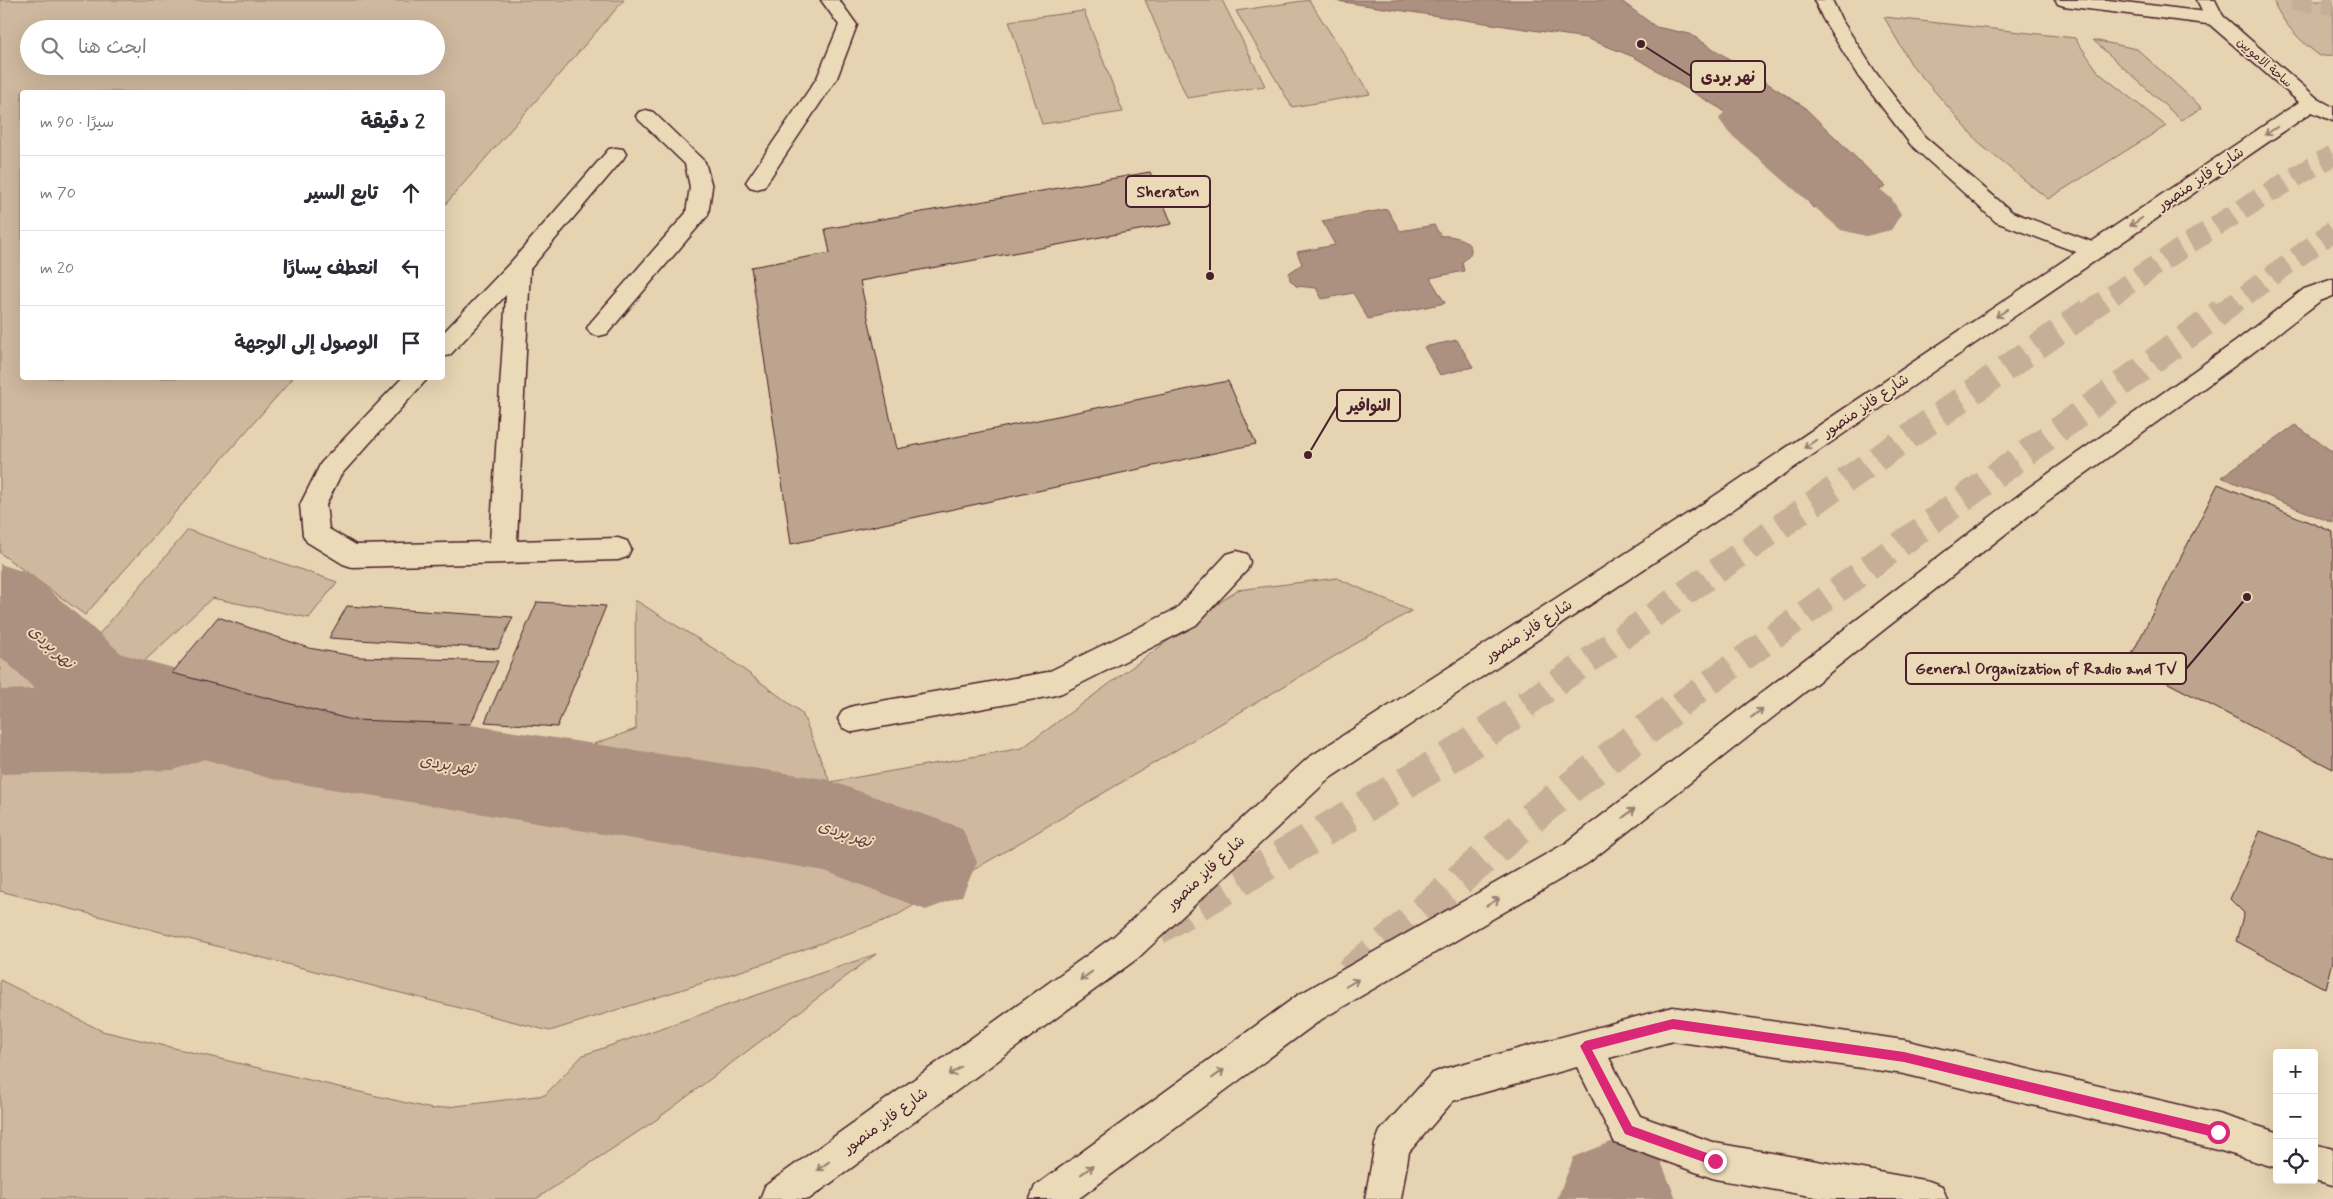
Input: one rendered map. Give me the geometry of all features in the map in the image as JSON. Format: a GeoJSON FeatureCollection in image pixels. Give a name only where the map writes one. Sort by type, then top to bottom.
{"type":"FeatureCollection","features":[{"type":"Feature","properties":{"kind":"main road"},"geometry":{"type":"LineString","coordinates":[[757,182],[826,78],[848,25],[830,0]]}},
{"type":"Feature","properties":{"kind":"main road"},"geometry":{"type":"LineString","coordinates":[[1823,0],[1832,19],[1868,76],[1918,141],[2004,217],[2095,251]]}},
{"type":"Feature","properties":{"kind":"main road"},"geometry":{"type":"LineString","coordinates":[[2064,0],[2215,19]]}},
{"type":"Feature","properties":{"kind":"main road","name":"ساحة الامويين"},"geometry":{"type":"LineString","coordinates":[[2206,0],[2215,19],[2322,109]]}},
{"type":"Feature","properties":{"kind":"main road","name":"شارع فايز منصور"},"geometry":{"type":"LineString","coordinates":[[778,1199],[1126,947],[1319,768],[1713,510],[2095,251],[2322,109]]}},
{"type":"Feature","properties":{"kind":"main road"},"geometry":{"type":"LineString","coordinates":[[599,328],[697,215],[701,187],[695,162],[646,116]]}},
{"type":"Feature","properties":{"kind":"main road"},"geometry":{"type":"LineString","coordinates":[[445,346],[519,266],[616,154]]}},
{"type":"Feature","properties":{"kind":"main road"},"geometry":{"type":"LineString","coordinates":[[503,552],[519,266]]}},
{"type":"Feature","properties":{"kind":"main road"},"geometry":{"type":"LineString","coordinates":[[1048,1199],[1310,1007],[1577,853],[2037,495],[2243,348],[2312,295],[2333,287]]}},
{"type":"Feature","properties":{"kind":"main road"},"geometry":{"type":"LineString","coordinates":[[414,380],[330,470],[313,505],[316,535],[352,556],[618,549]]}},
{"type":"Feature","properties":{"kind":"main road"},"geometry":{"type":"LineString","coordinates":[[853,719],[1052,684],[1186,617],[1238,562]]}},
{"type":"Feature","properties":{"kind":"main road"},"geometry":{"type":"LineString","coordinates":[[1383,1199],[1393,1144],[1443,1086],[1585,1046],[1673,1024],[1904,1057],[2218,1132],[2273,1149]]}},
{"type":"Feature","properties":{"kind":"main road"},"geometry":{"type":"LineString","coordinates":[[1585,1046],[1628,1130],[1715,1161],[1929,1199]]}},
{"type":"Feature","properties":{"kind":"main road"},"geometry":{"type":"LineString","coordinates":[[2318,1163],[2333,1167]]}},
{"type":"Feature","properties":{"kind":"shaded area"},"geometry":{"type":"Polygon","coordinates":[[[0,0],[624,0],[445,205],[445,90],[20,90],[20,380],[291,380],[85,615],[0,553],[0,0]]]}},
{"type":"Feature","properties":{"kind":"shaded area"},"geometry":{"type":"Polygon","coordinates":[[[1145,0],[1222,0],[1265,86],[1187,98],[1145,0]]]}},
{"type":"Feature","properties":{"kind":"shaded area"},"geometry":{"type":"Polygon","coordinates":[[[1309,0],[1370,94],[1292,107],[1236,11],[1309,0]]]}},
{"type":"Feature","properties":{"kind":"shaded area"},"geometry":{"type":"Polygon","coordinates":[[[1330,0],[1620,0],[1656,27],[1690,34],[1803,106],[1886,187],[1813,208],[1786,172],[1721,109],[1634,57],[1586,38],[1330,0]]]}},
{"type":"Feature","properties":{"kind":"shaded area"},"geometry":{"type":"Polygon","coordinates":[[[2273,0],[2333,0],[2333,55],[2320,56],[2306,45],[2281,16],[2273,0]]]}},
{"type":"Feature","properties":{"kind":"shaded area"},"geometry":{"type":"Polygon","coordinates":[[[1084,11],[1123,112],[1042,124],[1009,21],[1084,11]]]}},
{"type":"Feature","properties":{"kind":"shaded area"},"geometry":{"type":"Polygon","coordinates":[[[1884,17],[2075,38],[2099,73],[2166,126],[2048,199],[1981,145],[1911,64],[1884,17]]]}},
{"type":"Feature","properties":{"kind":"shaded area"},"geometry":{"type":"Polygon","coordinates":[[[2093,40],[2137,49],[2202,108],[2181,120],[2093,40]]]}},
{"type":"Feature","properties":{"kind":"shaded area"},"geometry":{"type":"Polygon","coordinates":[[[1387,209],[1400,231],[1434,225],[1441,236],[1462,239],[1470,247],[1471,251],[1462,262],[1464,271],[1430,278],[1445,303],[1368,319],[1353,293],[1322,299],[1316,288],[1296,286],[1290,280],[1289,273],[1302,264],[1297,252],[1335,245],[1322,221],[1387,209]]]}},
{"type":"Feature","properties":{"kind":"shaded area"},"geometry":{"type":"Polygon","coordinates":[[[1457,340],[1473,367],[1440,375],[1424,347],[1457,340]]]}},
{"type":"Feature","properties":{"kind":"shaded area"},"geometry":{"type":"Polygon","coordinates":[[[2295,425],[2333,452],[2333,523],[2221,477],[2295,425]]]}},
{"type":"Feature","properties":{"kind":"shaded area"},"geometry":{"type":"Polygon","coordinates":[[[188,530],[337,582],[309,618],[212,598],[92,710],[329,763],[454,794],[636,729],[635,600],[724,655],[802,713],[830,782],[1022,748],[1237,590],[1337,578],[1411,611],[894,917],[763,964],[550,1031],[0,891],[0,640],[59,681],[188,530]]]}},
{"type":"Feature","properties":{"kind":"shaded area"},"geometry":{"type":"Polygon","coordinates":[[[876,954],[656,1120],[536,1199],[0,1199],[0,980],[102,1031],[432,1109],[545,1095],[583,1055],[876,954]]]}},
{"type":"Feature","properties":{"kind":"building"},"geometry":{"type":"Polygon","coordinates":[[[1150,172],[1172,224],[860,281],[897,449],[1228,381],[1256,444],[791,544],[751,267],[830,253],[825,229],[1150,172]]]}},
{"type":"Feature","properties":{"kind":"building"},"geometry":{"type":"Polygon","coordinates":[[[2218,484],[2333,532],[2333,769],[2128,662],[2218,484]]]}},
{"type":"Feature","properties":{"kind":"building"},"geometry":{"type":"Polygon","coordinates":[[[537,602],[606,606],[557,727],[485,722],[537,602]]]}},
{"type":"Feature","properties":{"kind":"building"},"geometry":{"type":"Polygon","coordinates":[[[347,606],[513,617],[498,649],[329,638],[347,606]]]}},
{"type":"Feature","properties":{"kind":"building"},"geometry":{"type":"Polygon","coordinates":[[[218,617],[309,648],[359,657],[498,661],[471,724],[352,720],[172,673],[218,617]]]}},
{"type":"Feature","properties":{"kind":"building"},"geometry":{"type":"Polygon","coordinates":[[[2260,831],[2333,859],[2333,961],[2326,989],[2236,941],[2244,913],[2230,899],[2260,831]]]}},
{"type":"Feature","properties":{"kind":"waterway","name":"نهر بردى"},"geometry":{"type":"LineString","coordinates":[[1752,119],[1866,214]]}},
{"type":"Feature","properties":{"kind":"waterway","name":"نهر بردى"},"geometry":{"type":"LineString","coordinates":[[0,600],[94,686],[272,737],[825,825],[926,862]]}},
{"type":"Feature","properties":{"kind":"waterway"},"geometry":{"type":"LineString","coordinates":[[0,732],[174,728]]}},
{"type":"Feature","properties":{"kind":"tunnel"},"geometry":{"type":"LineString","coordinates":[[2292,0],[2333,4]]}},
{"type":"Feature","properties":{"kind":"tunnel"},"geometry":{"type":"LineString","coordinates":[[2087,313],[2208,231],[2333,155]]}},
{"type":"Feature","properties":{"kind":"tunnel"},"geometry":{"type":"LineString","coordinates":[[2221,313],[2333,231]]}},
{"type":"Feature","properties":{"kind":"tunnel"},"geometry":{"type":"LineString","coordinates":[[1525,705],[2088,311]]}},
{"type":"Feature","properties":{"kind":"tunnel"},"geometry":{"type":"LineString","coordinates":[[1679,705],[2222,311]]}},
{"type":"Feature","properties":{"kind":"tunnel"},"geometry":{"type":"LineString","coordinates":[[1157,929],[1458,752],[1527,704]]}},
{"type":"Feature","properties":{"kind":"tunnel"},"geometry":{"type":"LineString","coordinates":[[1349,974],[1542,809],[1680,704]]}},
{"type":"Feature","properties":{"kind":"place","name":"نهر بردى"},"geometry":{"type":"Point","coordinates":[1641,44]}},
{"type":"Feature","properties":{"kind":"place","name":"Sheraton"},"geometry":{"type":"Point","coordinates":[1210,276]}},
{"type":"Feature","properties":{"kind":"place","name":"النوافير"},"geometry":{"type":"Point","coordinates":[1308,455]}},
{"type":"Feature","properties":{"kind":"place","name":"General Organization of Radio and TV"},"geometry":{"type":"Point","coordinates":[2247,597]}},
{"type":"Feature","properties":{"kind":"route"},"geometry":{"type":"LineString","coordinates":[[1715,1161],[1628,1130],[1585,1046],[1673,1024],[1904,1057],[2218,1132]]}}]}
